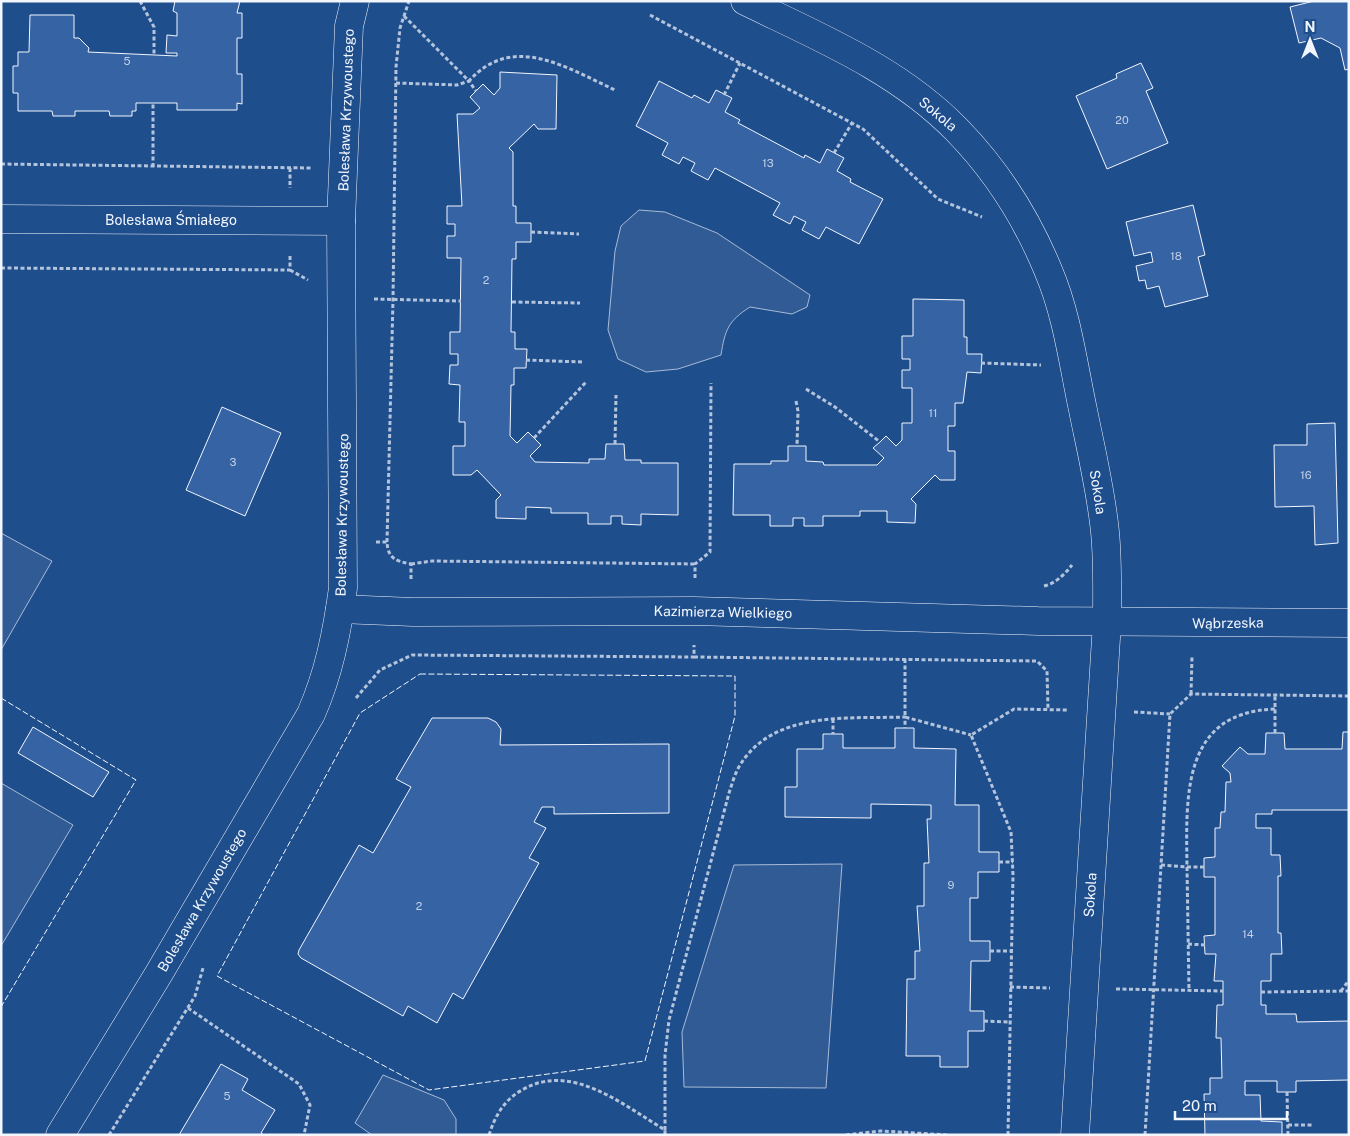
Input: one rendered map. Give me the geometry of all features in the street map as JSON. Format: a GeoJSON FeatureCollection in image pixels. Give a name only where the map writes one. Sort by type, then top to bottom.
{"type":"FeatureCollection","features":[{"type":"Feature","properties":{"kind":"street","name":"Bolesława Krzywoustego"},"geometry":{"type":"LineString","coordinates":[[60,1135],[158,975],[310,714],[328,671],[340,609],[344,544],[341,221],[349,26],[355,1]]}},
{"type":"Feature","properties":{"kind":"street","name":"Sokola"},"geometry":{"type":"LineString","coordinates":[[745,1],[829,42],[894,79],[956,129],[984,160],[1008,192],[1049,270],[1069,340],[1099,486],[1105,533],[1107,622],[1075,1135]]}},
{"type":"Feature","properties":{"kind":"street","name":"Bolesława Śmiałego"},"geometry":{"type":"LineString","coordinates":[[1,220],[341,221]]}},
{"type":"Feature","properties":{"kind":"street","name":"Kazimierza Wielkiego"},"geometry":{"type":"LineString","coordinates":[[340,609],[413,612],[694,611],[1107,622]]}},
{"type":"Feature","properties":{"kind":"street","name":"Wąbrzeska"},"geometry":{"type":"LineString","coordinates":[[1107,622],[1349,623]]}},
{"type":"Feature","properties":{"kind":"path"},"geometry":{"type":"LineString","coordinates":[[140,1],[154,26],[154,56]]}},
{"type":"Feature","properties":{"kind":"path"},"geometry":{"type":"LineString","coordinates":[[387,542],[396,83],[400,28],[409,1]]}},
{"type":"Feature","properties":{"kind":"path"},"geometry":{"type":"LineString","coordinates":[[650,15],[863,129],[938,199],[991,221]]}},
{"type":"Feature","properties":{"kind":"path"},"geometry":{"type":"LineString","coordinates":[[404,16],[476,91]]}},
{"type":"Feature","properties":{"kind":"path"},"geometry":{"type":"LineString","coordinates":[[396,83],[457,85],[469,82],[478,72],[499,59],[526,56],[553,61],[576,70],[615,90]]}},
{"type":"Feature","properties":{"kind":"path"},"geometry":{"type":"LineString","coordinates":[[724,95],[740,63]]}},
{"type":"Feature","properties":{"kind":"path"},"geometry":{"type":"LineString","coordinates":[[153,103],[153,167]]}},
{"type":"Feature","properties":{"kind":"path"},"geometry":{"type":"LineString","coordinates":[[834,153],[852,123]]}},
{"type":"Feature","properties":{"kind":"path"},"geometry":{"type":"LineString","coordinates":[[1,164],[344,168]]}},
{"type":"Feature","properties":{"kind":"path"},"geometry":{"type":"LineString","coordinates":[[531,232],[579,234]]}},
{"type":"Feature","properties":{"kind":"path"},"geometry":{"type":"LineString","coordinates":[[342,299],[461,300]]}},
{"type":"Feature","properties":{"kind":"path"},"geometry":{"type":"LineString","coordinates":[[512,302],[580,303]]}},
{"type":"Feature","properties":{"kind":"path"},"geometry":{"type":"LineString","coordinates":[[526,360],[582,362]]}},
{"type":"Feature","properties":{"kind":"path"},"geometry":{"type":"LineString","coordinates":[[981,363],[1048,364]]}},
{"type":"Feature","properties":{"kind":"path"},"geometry":{"type":"LineString","coordinates":[[534,438],[586,382]]}},
{"type":"Feature","properties":{"kind":"path"},"geometry":{"type":"LineString","coordinates":[[411,564],[432,561],[695,564],[710,552],[711,383]]}},
{"type":"Feature","properties":{"kind":"path"},"geometry":{"type":"LineString","coordinates":[[806,389],[835,407],[880,442]]}},
{"type":"Feature","properties":{"kind":"path"},"geometry":{"type":"LineString","coordinates":[[615,444],[616,395]]}},
{"type":"Feature","properties":{"kind":"path"},"geometry":{"type":"LineString","coordinates":[[796,401],[798,411],[797,446]]}},
{"type":"Feature","properties":{"kind":"path"},"geometry":{"type":"LineString","coordinates":[[1037,661],[1039,586],[1050,584],[1063,576],[1076,560]]}},
{"type":"Feature","properties":{"kind":"path"},"geometry":{"type":"LineString","coordinates":[[694,657],[695,564]]}},
{"type":"Feature","properties":{"kind":"path"},"geometry":{"type":"LineString","coordinates":[[352,704],[380,670],[412,655],[694,657],[1037,661],[1047,670],[1048,709]]}},
{"type":"Feature","properties":{"kind":"path"},"geometry":{"type":"LineString","coordinates":[[905,659],[905,728]]}},
{"type":"Feature","properties":{"kind":"path"},"geometry":{"type":"LineString","coordinates":[[1145,1135],[1170,714],[1191,694],[1192,670]]}},
{"type":"Feature","properties":{"kind":"path"},"geometry":{"type":"LineString","coordinates":[[1191,694],[1349,696]]}},
{"type":"Feature","properties":{"kind":"path"},"geometry":{"type":"LineString","coordinates":[[1275,696],[1275,733]]}},
{"type":"Feature","properties":{"kind":"path"},"geometry":{"type":"LineString","coordinates":[[665,1135],[665,1055],[669,1020],[729,793],[740,765],[758,744],[786,728],[813,720],[905,717],[971,735],[1014,709],[1170,714]]}},
{"type":"Feature","properties":{"kind":"path"},"geometry":{"type":"LineString","coordinates":[[1189,991],[1188,797],[1196,762],[1206,740],[1219,726],[1236,715],[1256,709],[1275,709]]}},
{"type":"Feature","properties":{"kind":"path"},"geometry":{"type":"LineString","coordinates":[[833,719],[833,734]]}},
{"type":"Feature","properties":{"kind":"path"},"geometry":{"type":"LineString","coordinates":[[971,735],[1011,832],[1013,862],[1008,1135]]}},
{"type":"Feature","properties":{"kind":"path"},"geometry":{"type":"LineString","coordinates":[[999,862],[1013,862]]}},
{"type":"Feature","properties":{"kind":"path"},"geometry":{"type":"LineString","coordinates":[[1162,865],[1204,866]]}},
{"type":"Feature","properties":{"kind":"path"},"geometry":{"type":"LineString","coordinates":[[1188,944],[1205,944]]}},
{"type":"Feature","properties":{"kind":"path"},"geometry":{"type":"LineString","coordinates":[[990,951],[1011,951]]}},
{"type":"Feature","properties":{"kind":"path"},"geometry":{"type":"LineString","coordinates":[[109,1135],[196,996],[205,961]]}},
{"type":"Feature","properties":{"kind":"path"},"geometry":{"type":"LineString","coordinates":[[1340,991],[1349,980]]}},
{"type":"Feature","properties":{"kind":"path"},"geometry":{"type":"LineString","coordinates":[[1111,989],[1223,991]]}},
{"type":"Feature","properties":{"kind":"path"},"geometry":{"type":"LineString","coordinates":[[1261,992],[1349,991]]}},
{"type":"Feature","properties":{"kind":"path"},"geometry":{"type":"LineString","coordinates":[[188,1008],[299,1084],[310,1105],[304,1135]]}},
{"type":"Feature","properties":{"kind":"path"},"geometry":{"type":"LineString","coordinates":[[984,1021],[1009,1022]]}},
{"type":"Feature","properties":{"kind":"path"},"geometry":{"type":"LineString","coordinates":[[489,1135],[494,1118],[515,1094],[529,1086],[559,1079],[587,1086],[665,1130]]}},
{"type":"Feature","properties":{"kind":"path"},"geometry":{"type":"LineString","coordinates":[[1282,1133],[1288,1134],[1286,1092]]}},
{"type":"Feature","properties":{"kind":"path"},"geometry":{"type":"LineString","coordinates":[[1288,1126],[1312,1126]]}},
{"type":"Feature","properties":{"kind":"path"},"geometry":{"type":"LineString","coordinates":[[846,1135],[864,1132],[949,1135]]}},
{"type":"Feature","properties":{"kind":"shaded area"},"geometry":{"type":"Polygon","coordinates":[[[639,210],[665,212],[717,233],[810,295],[807,307],[792,314],[750,307],[732,322],[724,339],[721,355],[678,369],[646,372],[618,359],[608,330],[615,251],[621,226],[639,210]]]}},
{"type":"Feature","properties":{"kind":"shaded area"},"geometry":{"type":"Polygon","coordinates":[[[1,533],[52,561],[1,650],[1,533]]]}},
{"type":"Feature","properties":{"kind":"shaded area"},"geometry":{"type":"Polygon","coordinates":[[[1,783],[73,825],[1,946],[1,783]]]}},
{"type":"Feature","properties":{"kind":"shaded area"},"geometry":{"type":"Polygon","coordinates":[[[842,864],[826,1088],[684,1087],[682,1032],[734,865],[842,864]]]}},
{"type":"Feature","properties":{"kind":"shaded area"},"geometry":{"type":"Polygon","coordinates":[[[383,1075],[444,1100],[456,1119],[456,1135],[372,1135],[355,1123],[383,1075]]]}},
{"type":"Feature","properties":{"kind":"building"},"geometry":{"type":"Polygon","coordinates":[[[175,1],[240,1],[237,13],[242,13],[242,38],[237,38],[237,74],[242,74],[242,104],[237,103],[237,110],[177,110],[177,103],[136,103],[136,111],[132,111],[132,116],[110,116],[109,111],[75,111],[75,116],[53,116],[52,111],[18,111],[18,93],[13,93],[13,66],[18,66],[18,52],[29,52],[30,15],[74,15],[74,38],[79,38],[89,48],[88,52],[177,56],[177,53],[166,53],[167,35],[177,36],[177,13],[173,11],[175,1]]]}},
{"type":"Feature","properties":{"kind":"building"},"geometry":{"type":"Polygon","coordinates":[[[1314,1],[1349,1],[1349,69],[1345,70],[1340,48],[1321,38],[1299,43],[1290,7],[1314,1]]]}},
{"type":"Feature","properties":{"kind":"building"},"geometry":{"type":"Polygon","coordinates":[[[1141,63],[1153,88],[1146,91],[1168,143],[1107,169],[1076,96],[1117,78],[1116,74],[1141,63]]]}},
{"type":"Feature","properties":{"kind":"building"},"geometry":{"type":"Polygon","coordinates":[[[500,72],[557,75],[556,129],[538,129],[534,124],[509,148],[513,152],[513,206],[516,206],[516,223],[531,223],[531,242],[516,242],[516,259],[512,259],[511,332],[515,332],[515,349],[527,349],[526,368],[514,368],[514,385],[511,385],[510,436],[517,443],[528,432],[541,445],[530,456],[535,462],[589,463],[589,459],[605,459],[606,444],[624,444],[625,460],[641,460],[641,463],[678,463],[678,515],[641,514],[641,525],[622,524],[622,516],[611,516],[611,524],[588,524],[588,513],[551,513],[551,508],[526,507],[526,519],[496,518],[496,500],[501,495],[477,470],[471,475],[453,475],[453,446],[465,446],[465,422],[459,422],[460,385],[449,384],[450,365],[458,365],[458,354],[450,354],[450,332],[460,332],[461,258],[447,258],[447,236],[455,236],[455,224],[447,224],[447,206],[462,206],[457,114],[473,114],[480,108],[470,97],[483,84],[494,95],[500,88],[500,72]]]}},
{"type":"Feature","properties":{"kind":"building"},"geometry":{"type":"Polygon","coordinates":[[[659,81],[692,98],[694,95],[709,103],[716,90],[732,98],[725,112],[740,120],[738,123],[804,158],[805,155],[820,163],[827,149],[844,158],[837,171],[851,179],[850,182],[883,199],[859,244],[826,227],[819,239],[802,230],[806,222],[794,216],[790,224],[773,215],[780,203],[715,168],[708,180],[691,171],[695,163],[683,157],[679,164],[662,155],[668,143],[636,126],[659,81]]]}},
{"type":"Feature","properties":{"kind":"building"},"geometry":{"type":"Polygon","coordinates":[[[1193,205],[1205,255],[1198,257],[1208,296],[1165,307],[1159,286],[1147,289],[1145,280],[1139,281],[1136,266],[1153,262],[1151,252],[1134,256],[1126,222],[1193,205]]]}},
{"type":"Feature","properties":{"kind":"building"},"geometry":{"type":"Polygon","coordinates":[[[913,299],[964,300],[964,337],[967,337],[967,354],[982,354],[981,373],[967,372],[963,403],[955,403],[955,426],[948,426],[948,451],[955,451],[955,480],[940,480],[935,475],[911,499],[916,504],[915,523],[887,522],[887,511],[860,511],[860,516],[823,516],[823,526],[804,526],[804,518],[793,518],[793,526],[770,526],[770,515],[733,515],[734,464],[771,464],[771,461],[788,461],[788,446],[806,446],[806,461],[823,462],[824,465],[877,465],[884,458],[873,448],[886,436],[896,446],[902,440],[902,423],[912,423],[912,388],[902,388],[902,370],[910,370],[910,359],[902,359],[902,336],[913,336],[913,299]]]}},
{"type":"Feature","properties":{"kind":"building"},"geometry":{"type":"Polygon","coordinates":[[[222,407],[281,433],[245,516],[186,490],[222,407]]]}},
{"type":"Feature","properties":{"kind":"building"},"geometry":{"type":"Polygon","coordinates":[[[1335,423],[1338,543],[1315,545],[1314,506],[1275,507],[1274,445],[1307,445],[1307,424],[1335,423]]]}},
{"type":"Feature","properties":{"kind":"building"},"geometry":{"type":"Polygon","coordinates":[[[432,718],[488,718],[496,722],[501,729],[500,745],[669,744],[669,813],[554,814],[554,807],[542,807],[534,822],[546,828],[529,858],[539,863],[463,999],[453,993],[437,1023],[408,1006],[403,1016],[301,958],[298,954],[359,845],[373,853],[411,787],[396,779],[432,718]]]}},
{"type":"Feature","properties":{"kind":"building"},"geometry":{"type":"Polygon","coordinates":[[[33,727],[109,772],[93,797],[18,753],[33,727]]]}},
{"type":"Feature","properties":{"kind":"building"},"geometry":{"type":"Polygon","coordinates":[[[895,728],[914,728],[914,748],[956,749],[955,805],[979,805],[979,852],[999,852],[999,872],[978,872],[978,898],[970,898],[970,941],[990,941],[990,961],[971,961],[970,1011],[984,1011],[984,1031],[968,1031],[968,1067],[940,1067],[940,1056],[906,1056],[907,979],[915,979],[915,951],[920,951],[917,906],[924,906],[924,863],[929,863],[927,819],[931,819],[931,805],[871,804],[871,818],[785,817],[785,787],[797,787],[797,749],[823,749],[823,734],[843,734],[843,748],[895,748],[895,728]]]}},
{"type":"Feature","properties":{"kind":"building"},"geometry":{"type":"Polygon","coordinates":[[[1343,732],[1349,732],[1349,810],[1272,810],[1272,814],[1256,814],[1256,828],[1271,828],[1271,855],[1280,855],[1281,876],[1278,876],[1278,933],[1281,933],[1282,954],[1271,954],[1271,981],[1261,981],[1261,1005],[1266,1005],[1266,1014],[1296,1014],[1297,1022],[1349,1021],[1349,1080],[1296,1081],[1296,1092],[1277,1092],[1277,1081],[1245,1081],[1245,1095],[1260,1095],[1261,1121],[1282,1122],[1282,1135],[1205,1135],[1204,1094],[1210,1094],[1210,1078],[1222,1078],[1221,1038],[1216,1038],[1217,1005],[1223,1005],[1223,981],[1214,981],[1216,954],[1205,954],[1204,936],[1215,935],[1215,877],[1204,877],[1204,858],[1215,857],[1215,828],[1220,828],[1221,812],[1225,812],[1226,782],[1231,782],[1230,773],[1222,766],[1240,747],[1248,754],[1265,754],[1266,733],[1284,733],[1285,749],[1342,749],[1343,732]]]}},
{"type":"Feature","properties":{"kind":"building"},"geometry":{"type":"Polygon","coordinates":[[[221,1064],[248,1079],[242,1090],[275,1110],[261,1133],[264,1135],[179,1135],[221,1064]]]}},
{"type":"Feature","properties":{"kind":"fence"},"geometry":{"type":"LineString","coordinates":[[420,674],[735,676],[735,716],[645,1061],[429,1090],[217,976],[360,713],[420,674]]}},
{"type":"Feature","properties":{"kind":"fence"},"geometry":{"type":"LineString","coordinates":[[1,698],[136,780],[1,1007]]}}]}
